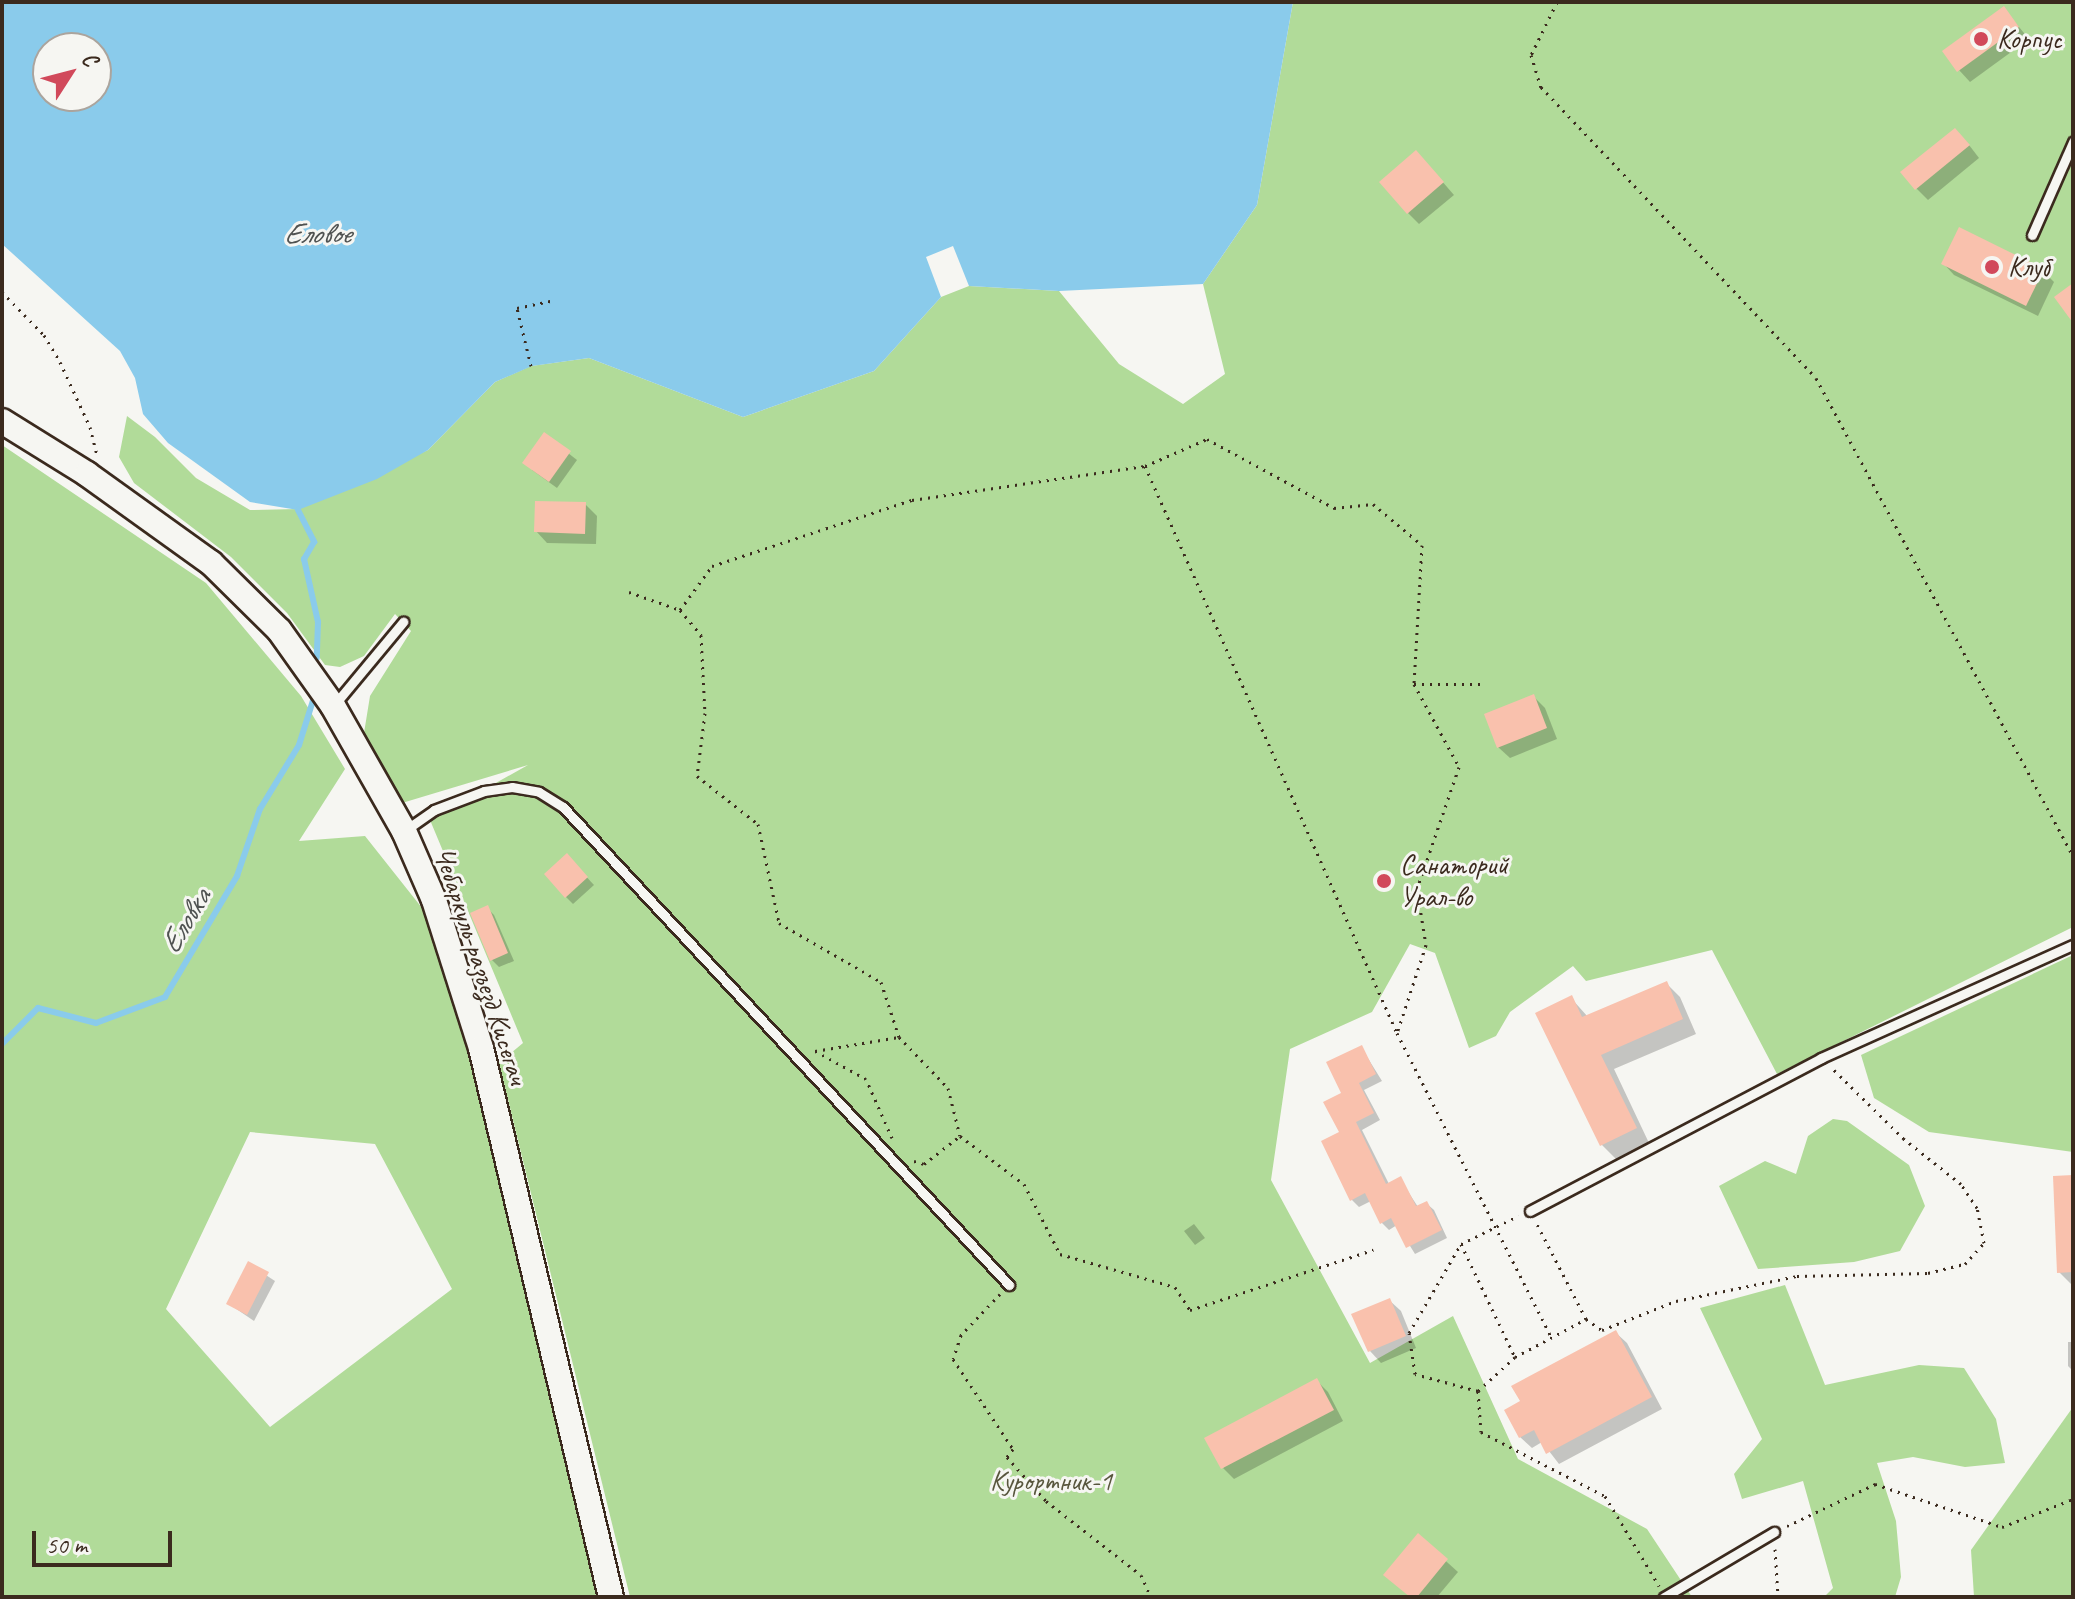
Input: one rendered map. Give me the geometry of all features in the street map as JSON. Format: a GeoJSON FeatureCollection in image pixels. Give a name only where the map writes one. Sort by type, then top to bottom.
{"type":"FeatureCollection","features":[{"type":"Feature","properties":{"kind":"street","name":"Чебаркуль-разъезд Кисегач"},"geometry":{"type":"LineString","coordinates":[[2,421],[100,483],[211,563],[279,630],[333,706],[404,831],[434,900],[481,1048],[611,1597]]}},
{"type":"Feature","properties":{"kind":"lane"},"geometry":{"type":"LineString","coordinates":[[2032,235],[2073,142]]}},
{"type":"Feature","properties":{"kind":"lane"},"geometry":{"type":"LineString","coordinates":[[333,706],[403,622]]}},
{"type":"Feature","properties":{"kind":"lane"},"geometry":{"type":"LineString","coordinates":[[404,831],[434,810],[484,791],[512,787],[539,792],[563,807],[1009,1285]]}},
{"type":"Feature","properties":{"kind":"lane"},"geometry":{"type":"LineString","coordinates":[[1530,1211],[1821,1058],[2073,945]]}},
{"type":"Feature","properties":{"kind":"lane"},"geometry":{"type":"LineString","coordinates":[[1664,1596],[1774,1532]]}},
{"type":"Feature","properties":{"kind":"path"},"geometry":{"type":"LineString","coordinates":[[1557,2],[1531,55],[1541,87],[1816,378],[2073,856]]}},
{"type":"Feature","properties":{"kind":"path"},"geometry":{"type":"LineString","coordinates":[[2,292],[44,335],[60,362],[90,427],[100,483]]}},
{"type":"Feature","properties":{"kind":"path"},"geometry":{"type":"LineString","coordinates":[[531,366],[517,308],[550,301]]}},
{"type":"Feature","properties":{"kind":"path"},"geometry":{"type":"LineString","coordinates":[[680,610],[712,566],[912,500],[1145,466],[1207,439],[1334,508],[1373,504],[1422,545],[1414,684],[1459,767],[1417,889],[1426,945],[1397,1033]]}},
{"type":"Feature","properties":{"kind":"path"},"geometry":{"type":"LineString","coordinates":[[1145,466],[1397,1033],[1551,1337]]}},
{"type":"Feature","properties":{"kind":"path"},"geometry":{"type":"LineString","coordinates":[[629,592],[680,610],[701,635],[705,713],[697,776],[758,824],[779,923],[881,982],[899,1037],[948,1088],[960,1136],[1024,1184],[1060,1254],[1175,1287],[1190,1310],[1373,1250]]}},
{"type":"Feature","properties":{"kind":"path"},"geometry":{"type":"LineString","coordinates":[[1414,684],[1484,684]]}},
{"type":"Feature","properties":{"kind":"path"},"geometry":{"type":"LineString","coordinates":[[894,1144],[866,1079],[815,1051],[899,1037]]}},
{"type":"Feature","properties":{"kind":"path"},"geometry":{"type":"LineString","coordinates":[[1478,1391],[1415,1374],[1409,1333],[1461,1244],[1530,1211],[1586,1319],[1602,1330],[1676,1301],[1797,1276],[1928,1273],[1965,1264],[1984,1243],[1977,1208],[1961,1184],[1904,1139],[1821,1058]]}},
{"type":"Feature","properties":{"kind":"path"},"geometry":{"type":"LineString","coordinates":[[912,1161],[924,1164],[960,1136]]}},
{"type":"Feature","properties":{"kind":"path"},"geometry":{"type":"LineString","coordinates":[[1461,1244],[1515,1357]]}},
{"type":"Feature","properties":{"kind":"path"},"geometry":{"type":"LineString","coordinates":[[1009,1285],[961,1335],[953,1359],[1013,1449],[1007,1457],[1046,1501],[1141,1575],[1151,1597]]}},
{"type":"Feature","properties":{"kind":"path"},"geometry":{"type":"LineString","coordinates":[[1478,1391],[1515,1357],[1586,1319]]}},
{"type":"Feature","properties":{"kind":"path"},"geometry":{"type":"LineString","coordinates":[[1478,1391],[1481,1432],[1605,1496],[1664,1596]]}},
{"type":"Feature","properties":{"kind":"path"},"geometry":{"type":"LineString","coordinates":[[1778,1597],[1774,1532],[1875,1484],[2002,1527],[2073,1499]]}},
{"type":"Feature","properties":{"kind":"green space","name":"Курортник-1"},"geometry":{"type":"Polygon","coordinates":[[[1293,2],[2073,2],[2073,927],[1777,1074],[1712,950],[1586,981],[1573,966],[1510,1012],[1496,1036],[1469,1048],[1435,953],[1410,944],[1372,1012],[1290,1049],[1271,1180],[1370,1363],[1453,1316],[1518,1459],[1647,1529],[1692,1597],[630,1597],[499,1063],[523,1043],[430,820],[528,765],[402,803],[364,733],[370,696],[411,631],[395,614],[364,656],[340,667],[325,665],[287,613],[231,557],[134,483],[119,457],[127,416],[155,437],[196,478],[250,510],[298,509],[428,450],[495,382],[531,366],[589,358],[743,417],[874,371],[941,297],[969,286],[1059,291],[1119,364],[1183,404],[1225,374],[1203,284],[1257,205],[1293,2]]]}},
{"type":"Feature","properties":{"kind":"green space"},"geometry":{"type":"Polygon","coordinates":[[[2,445],[206,583],[301,696],[345,769],[299,841],[365,836],[426,913],[469,1040],[597,1597],[2,1597],[2,445]],[[250,1132],[166,1309],[270,1427],[452,1289],[375,1144],[250,1132]]]}},
{"type":"Feature","properties":{"kind":"green space"},"geometry":{"type":"Polygon","coordinates":[[[2073,955],[2073,1152],[1929,1132],[1874,1098],[1861,1055],[2073,955]]]}},
{"type":"Feature","properties":{"kind":"green space"},"geometry":{"type":"Polygon","coordinates":[[[1833,1119],[1847,1121],[1909,1165],[1925,1206],[1900,1251],[1854,1262],[1758,1269],[1719,1186],[1765,1161],[1796,1174],[1808,1136],[1833,1119]]]}},
{"type":"Feature","properties":{"kind":"green space"},"geometry":{"type":"Polygon","coordinates":[[[1785,1285],[1825,1385],[1919,1365],[1964,1368],[1996,1419],[2005,1463],[1965,1467],[1913,1457],[1877,1463],[1896,1521],[1901,1577],[1895,1597],[1824,1597],[1833,1588],[1803,1481],[1742,1499],[1734,1474],[1762,1439],[1700,1308],[1785,1285]]]}},
{"type":"Feature","properties":{"kind":"green space"},"geometry":{"type":"Polygon","coordinates":[[[2073,1407],[2073,1597],[1974,1597],[1971,1550],[2073,1407]]]}},
{"type":"Feature","properties":{"kind":"water","name":"Еловое"},"geometry":{"type":"Polygon","coordinates":[[[2,2],[1293,2],[1257,205],[1203,284],[1059,291],[969,286],[953,246],[926,257],[941,297],[874,371],[743,417],[589,358],[532,366],[495,382],[428,450],[377,479],[298,510],[250,502],[168,443],[143,414],[135,378],[120,351],[2,244],[2,2]]]}},
{"type":"Feature","properties":{"kind":"building","name":"Корпус"},"geometry":{"type":"Polygon","coordinates":[[[2004,6],[2019,27],[1957,72],[1942,51],[2004,6]]]}},
{"type":"Feature","properties":{"kind":"building","name":"Корпус"},"geometry":{"type":"Polygon","coordinates":[[[1955,128],[1970,145],[1915,190],[1900,172],[1955,128]]]}},
{"type":"Feature","properties":{"kind":"building"},"geometry":{"type":"Polygon","coordinates":[[[1416,150],[1444,182],[1407,214],[1379,182],[1416,150]]]}},
{"type":"Feature","properties":{"kind":"building","name":"Клуб"},"geometry":{"type":"Polygon","coordinates":[[[1959,227],[2044,269],[2026,306],[1941,264],[1959,227]]]}},
{"type":"Feature","properties":{"kind":"building"},"geometry":{"type":"Polygon","coordinates":[[[2073,283],[2073,323],[2054,297],[2073,283]]]}},
{"type":"Feature","properties":{"kind":"building"},"geometry":{"type":"Polygon","coordinates":[[[544,432],[571,451],[549,482],[522,463],[544,432]]]}},
{"type":"Feature","properties":{"kind":"building"},"geometry":{"type":"Polygon","coordinates":[[[535,501],[586,502],[585,534],[534,532],[535,501]]]}},
{"type":"Feature","properties":{"kind":"building"},"geometry":{"type":"Polygon","coordinates":[[[1534,694],[1547,728],[1497,748],[1484,714],[1534,694]]]}},
{"type":"Feature","properties":{"kind":"building"},"geometry":{"type":"Polygon","coordinates":[[[567,853],[588,877],[565,898],[544,874],[567,853]]]}},
{"type":"Feature","properties":{"kind":"building"},"geometry":{"type":"Polygon","coordinates":[[[488,905],[508,953],[490,961],[470,913],[488,905]]]}},
{"type":"Feature","properties":{"kind":"building"},"geometry":{"type":"Polygon","coordinates":[[[1667,981],[1683,1019],[1601,1055],[1637,1128],[1600,1146],[1535,1013],[1572,995],[1582,1017],[1667,981]]]}},
{"type":"Feature","properties":{"kind":"building"},"geometry":{"type":"Polygon","coordinates":[[[1362,1045],[1376,1074],[1359,1083],[1374,1113],[1356,1122],[1386,1184],[1401,1176],[1416,1206],[1427,1201],[1442,1230],[1406,1248],[1391,1218],[1380,1224],[1365,1193],[1350,1201],[1321,1141],[1339,1132],[1323,1102],[1341,1093],[1326,1062],[1362,1045]]]}},
{"type":"Feature","properties":{"kind":"building"},"geometry":{"type":"Polygon","coordinates":[[[2073,1175],[2073,1272],[2057,1273],[2053,1176],[2073,1175]]]}},
{"type":"Feature","properties":{"kind":"building"},"geometry":{"type":"Polygon","coordinates":[[[248,1261],[269,1272],[247,1315],[226,1304],[248,1261]]]}},
{"type":"Feature","properties":{"kind":"building"},"geometry":{"type":"Polygon","coordinates":[[[1390,1298],[1406,1336],[1368,1352],[1351,1314],[1390,1298]]]}},
{"type":"Feature","properties":{"kind":"building"},"geometry":{"type":"Polygon","coordinates":[[[1616,1330],[1652,1397],[1546,1454],[1534,1430],[1519,1438],[1504,1410],[1520,1401],[1511,1386],[1616,1330]]]}},
{"type":"Feature","properties":{"kind":"building"},"geometry":{"type":"Polygon","coordinates":[[[1317,1378],[1334,1410],[1221,1469],[1204,1438],[1317,1378]]]}},
{"type":"Feature","properties":{"kind":"building"},"geometry":{"type":"Polygon","coordinates":[[[1418,1533],[1448,1559],[1417,1597],[1410,1597],[1383,1575],[1418,1533]]]}},
{"type":"Feature","properties":{"kind":"waterway","name":"Еловка"},"geometry":{"type":"LineString","coordinates":[[298,510],[314,542],[304,559],[318,622],[317,658]]}},
{"type":"Feature","properties":{"kind":"waterway","name":"Еловка"},"geometry":{"type":"LineString","coordinates":[[2,1044],[38,1008],[96,1023],[165,997],[237,876],[260,809],[299,745],[314,697]]}},
{"type":"Feature","properties":{"kind":"place","name":"Корпус"},"geometry":{"type":"Point","coordinates":[1981,39]}},
{"type":"Feature","properties":{"kind":"place","name":"Клуб"},"geometry":{"type":"Point","coordinates":[1992,267]}},
{"type":"Feature","properties":{"kind":"place","name":"Санаторий Урал-во"},"geometry":{"type":"Point","coordinates":[1384,881]}}]}
